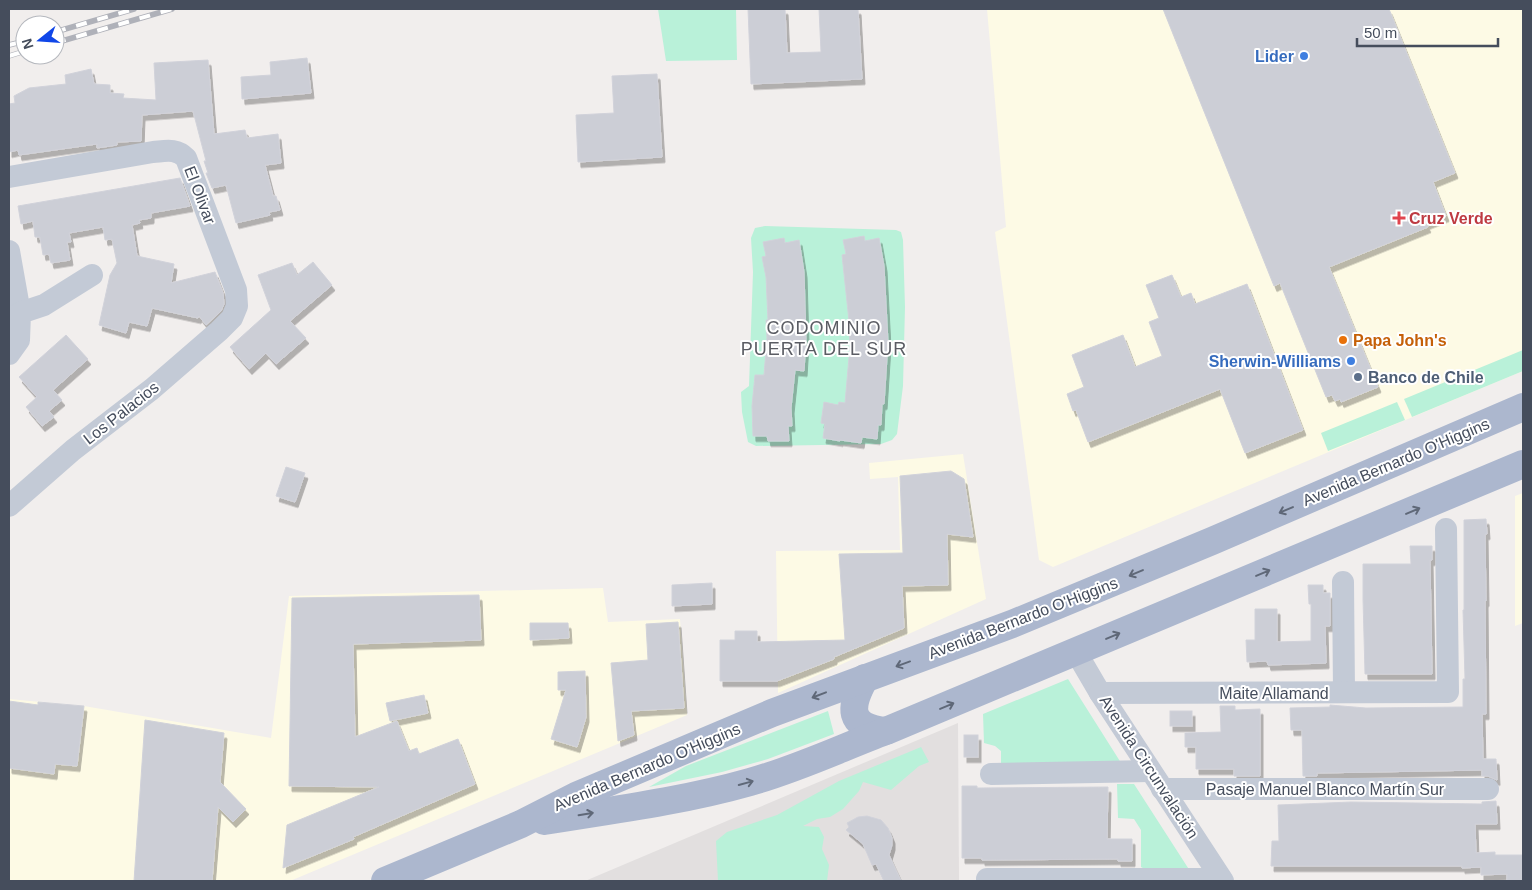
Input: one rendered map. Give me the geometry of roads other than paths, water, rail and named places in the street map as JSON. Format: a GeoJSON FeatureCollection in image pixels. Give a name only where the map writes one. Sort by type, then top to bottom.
{"type":"FeatureCollection","features":[{"type":"Feature","properties":{"kind":"main road","name":"Avenida Bernardo O'Higgins"},"geometry":{"type":"LineString","coordinates":[[385,881],[521,824],[576,796],[772,714],[1022,621],[1523,407]]}},
{"type":"Feature","properties":{"kind":"main road","name":"Avenida Bernardo O'Higgins"},"geometry":{"type":"LineString","coordinates":[[521,824],[682,799],[783,772],[1076,652],[1523,464]]}},
{"type":"Feature","properties":{"kind":"main road"},"geometry":{"type":"LineString","coordinates":[[865,678],[856,694],[854,714],[865,725],[886,731]]}},
{"type":"Feature","properties":{"kind":"street","name":"El Olivar"},"geometry":{"type":"LineString","coordinates":[[9,177],[153,152],[172,150],[181,153],[186,158],[236,290],[236,306],[232,318]]}},
{"type":"Feature","properties":{"kind":"street"},"geometry":{"type":"LineString","coordinates":[[9,251],[20,313],[19,340],[9,354]]}},
{"type":"Feature","properties":{"kind":"street"},"geometry":{"type":"LineString","coordinates":[[20,313],[44,305],[92,275]]}},
{"type":"Feature","properties":{"kind":"street","name":"Los Palacios"},"geometry":{"type":"LineString","coordinates":[[9,506],[73,450],[191,356],[232,318]]}},
{"type":"Feature","properties":{"kind":"street","name":"Maite Allamand"},"geometry":{"type":"LineString","coordinates":[[1100,693],[1448,692],[1446,529]]}},
{"type":"Feature","properties":{"kind":"street"},"geometry":{"type":"LineString","coordinates":[[1343,582],[1344,692]]}},
{"type":"Feature","properties":{"kind":"street","name":"Avenida Circunvalación"},"geometry":{"type":"LineString","coordinates":[[1076,652],[1100,693],[1222,880]]}},
{"type":"Feature","properties":{"kind":"street","name":"Pasaje Manuel Blanco Martín Sur"},"geometry":{"type":"LineString","coordinates":[[991,774],[1488,789]]}},
{"type":"Feature","properties":{"kind":"street"},"geometry":{"type":"LineString","coordinates":[[987,879],[1222,880]]}},
{"type":"Feature","properties":{"kind":"railway"},"geometry":{"type":"LineString","coordinates":[[65,29],[134,9]]}},
{"type":"Feature","properties":{"kind":"railway"},"geometry":{"type":"LineString","coordinates":[[65,40],[172,9]]}},
{"type":"Feature","properties":{"kind":"railway"},"geometry":{"type":"LineString","coordinates":[[9,45],[15,44]]}},
{"type":"Feature","properties":{"kind":"railway"},"geometry":{"type":"LineString","coordinates":[[9,56],[15,54]]}},
{"type":"Feature","properties":{"kind":"place","name":"Lider"},"geometry":{"type":"Point","coordinates":[1304,56]}},
{"type":"Feature","properties":{"kind":"place","name":"Cruz Verde"},"geometry":{"type":"Point","coordinates":[1399,218]}},
{"type":"Feature","properties":{"kind":"place","name":"Papa John's"},"geometry":{"type":"Point","coordinates":[1343,340]}},
{"type":"Feature","properties":{"kind":"place","name":"Sherwin-Williams"},"geometry":{"type":"Point","coordinates":[1351,361]}},
{"type":"Feature","properties":{"kind":"place","name":"Banco de Chile"},"geometry":{"type":"Point","coordinates":[1358,377]}},
{"type":"Feature","properties":{"kind":"district","name":"CODOMINIO PUERTA DEL SUR"},"geometry":{"type":"Point","coordinates":[824,338]}}]}
